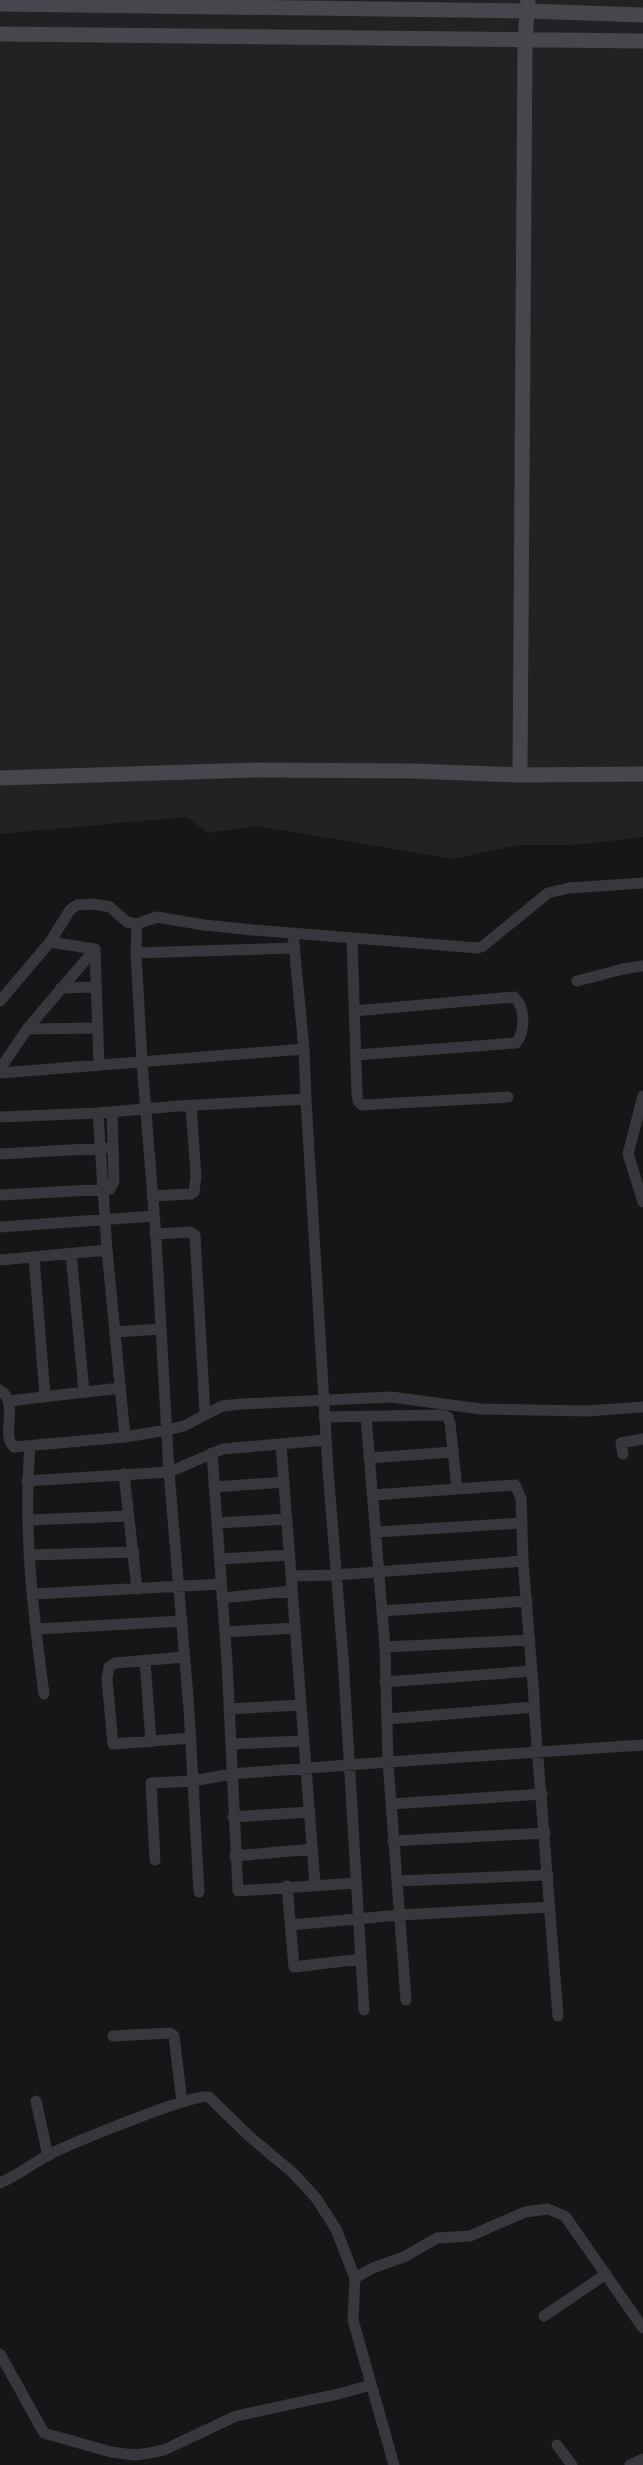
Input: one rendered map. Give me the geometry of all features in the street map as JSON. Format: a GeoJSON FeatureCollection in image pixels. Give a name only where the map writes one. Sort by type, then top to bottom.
{"type":"FeatureCollection","features":[{"type":"Feature","properties":{"kind":"street"},"geometry":{"type":"LineString","coordinates":[[0,4],[528,5],[643,15]]}},
{"type":"Feature","properties":{"kind":"street"},"geometry":{"type":"LineString","coordinates":[[520,775],[525,40],[528,5]]}},
{"type":"Feature","properties":{"kind":"street"},"geometry":{"type":"LineString","coordinates":[[0,34],[643,41]]}},
{"type":"Feature","properties":{"kind":"street"},"geometry":{"type":"LineString","coordinates":[[0,778],[254,770],[412,771],[520,775],[643,774]]}},
{"type":"Feature","properties":{"kind":"street"},"geometry":{"type":"LineString","coordinates":[[0,1001],[50,942],[70,910],[77,905],[100,904],[110,907],[127,922],[137,924],[157,917],[204,925],[294,934],[478,948],[484,946],[548,893],[568,888],[643,884]]}},
{"type":"Feature","properties":{"kind":"street"},"geometry":{"type":"LineString","coordinates":[[137,924],[136,954],[142,1062],[156,1234],[169,1472],[191,1738],[199,1892]]}},
{"type":"Feature","properties":{"kind":"street"},"geometry":{"type":"LineString","coordinates":[[294,934],[304,1049],[323,1401],[348,1732],[347,1765],[364,2010]]}},
{"type":"Feature","properties":{"kind":"street"},"geometry":{"type":"LineString","coordinates":[[352,939],[357,1094],[358,1101],[362,1106],[508,1097]]}},
{"type":"Feature","properties":{"kind":"street"},"geometry":{"type":"LineString","coordinates":[[50,942],[96,949]]}},
{"type":"Feature","properties":{"kind":"street"},"geometry":{"type":"LineString","coordinates":[[136,954],[295,948]]}},
{"type":"Feature","properties":{"kind":"street"},"geometry":{"type":"LineString","coordinates":[[96,949],[95,987],[99,1066]]}},
{"type":"Feature","properties":{"kind":"street"},"geometry":{"type":"LineString","coordinates":[[0,1069],[27,1029],[96,949]]}},
{"type":"Feature","properties":{"kind":"street"},"geometry":{"type":"LineString","coordinates":[[577,981],[623,969],[643,966]]}},
{"type":"Feature","properties":{"kind":"street"},"geometry":{"type":"LineString","coordinates":[[61,988],[95,987]]}},
{"type":"Feature","properties":{"kind":"street"},"geometry":{"type":"LineString","coordinates":[[354,1011],[514,997],[518,1000],[522,1019],[521,1038],[516,1043],[510,1045],[356,1055]]}},
{"type":"Feature","properties":{"kind":"street"},"geometry":{"type":"LineString","coordinates":[[27,1029],[98,1028]]}},
{"type":"Feature","properties":{"kind":"street"},"geometry":{"type":"LineString","coordinates":[[0,1073],[304,1049]]}},
{"type":"Feature","properties":{"kind":"street"},"geometry":{"type":"LineString","coordinates":[[643,1096],[628,1154],[643,1202]]}},
{"type":"Feature","properties":{"kind":"street"},"geometry":{"type":"LineString","coordinates":[[0,1117],[98,1113],[146,1108],[306,1099]]}},
{"type":"Feature","properties":{"kind":"street"},"geometry":{"type":"LineString","coordinates":[[152,1196],[191,1194],[194,1192],[196,1176],[191,1106]]}},
{"type":"Feature","properties":{"kind":"street"},"geometry":{"type":"LineString","coordinates":[[0,1195],[110,1189],[114,1185],[112,1112]]}},
{"type":"Feature","properties":{"kind":"street"},"geometry":{"type":"LineString","coordinates":[[98,1113],[99,1148],[107,1250],[125,1437]]}},
{"type":"Feature","properties":{"kind":"street"},"geometry":{"type":"LineString","coordinates":[[0,1154],[113,1148]]}},
{"type":"Feature","properties":{"kind":"street"},"geometry":{"type":"LineString","coordinates":[[0,1227],[105,1221],[154,1216]]}},
{"type":"Feature","properties":{"kind":"street"},"geometry":{"type":"LineString","coordinates":[[156,1234],[187,1232],[195,1236],[205,1414]]}},
{"type":"Feature","properties":{"kind":"street"},"geometry":{"type":"LineString","coordinates":[[0,1260],[107,1250]]}},
{"type":"Feature","properties":{"kind":"street"},"geometry":{"type":"LineString","coordinates":[[71,1253],[84,1392]]}},
{"type":"Feature","properties":{"kind":"street"},"geometry":{"type":"LineString","coordinates":[[34,1257],[45,1396]]}},
{"type":"Feature","properties":{"kind":"street"},"geometry":{"type":"LineString","coordinates":[[115,1332],[161,1329]]}},
{"type":"Feature","properties":{"kind":"street"},"geometry":{"type":"LineString","coordinates":[[8,1402],[45,1396],[120,1388]]}},
{"type":"Feature","properties":{"kind":"street"},"geometry":{"type":"LineString","coordinates":[[0,1390],[8,1402],[9,1440],[22,1447],[125,1437],[167,1430],[184,1426],[222,1406],[241,1404],[391,1397],[481,1409],[587,1411],[643,1407]]}},
{"type":"Feature","properties":{"kind":"street"},"geometry":{"type":"LineString","coordinates":[[324,1417],[443,1415],[448,1417],[450,1423],[457,1489]]}},
{"type":"Feature","properties":{"kind":"street"},"geometry":{"type":"LineString","coordinates":[[366,1417],[385,1648],[388,1762],[406,2000]]}},
{"type":"Feature","properties":{"kind":"street"},"geometry":{"type":"LineString","coordinates":[[623,1454],[622,1444],[643,1439]]}},
{"type":"Feature","properties":{"kind":"street"},"geometry":{"type":"LineString","coordinates":[[27,1481],[169,1472],[223,1449],[326,1440]]}},
{"type":"Feature","properties":{"kind":"street"},"geometry":{"type":"LineString","coordinates":[[281,1445],[315,1884]]}},
{"type":"Feature","properties":{"kind":"street"},"geometry":{"type":"LineString","coordinates":[[22,1447],[27,1481],[29,1556],[44,1694]]}},
{"type":"Feature","properties":{"kind":"street"},"geometry":{"type":"LineString","coordinates":[[369,1458],[453,1452]]}},
{"type":"Feature","properties":{"kind":"street"},"geometry":{"type":"LineString","coordinates":[[212,1453],[225,1632],[233,1817],[238,1891],[315,1884],[356,1883]]}},
{"type":"Feature","properties":{"kind":"street"},"geometry":{"type":"LineString","coordinates":[[124,1474],[137,1589]]}},
{"type":"Feature","properties":{"kind":"street"},"geometry":{"type":"LineString","coordinates":[[214,1487],[284,1482]]}},
{"type":"Feature","properties":{"kind":"street"},"geometry":{"type":"LineString","coordinates":[[373,1495],[516,1485],[521,1498],[523,1561],[558,2016]]}},
{"type":"Feature","properties":{"kind":"street"},"geometry":{"type":"LineString","coordinates":[[28,1520],[129,1516]]}},
{"type":"Feature","properties":{"kind":"street"},"geometry":{"type":"LineString","coordinates":[[217,1523],[287,1518]]}},
{"type":"Feature","properties":{"kind":"street"},"geometry":{"type":"LineString","coordinates":[[376,1532],[522,1523]]}},
{"type":"Feature","properties":{"kind":"street"},"geometry":{"type":"LineString","coordinates":[[29,1556],[134,1552]]}},
{"type":"Feature","properties":{"kind":"street"},"geometry":{"type":"LineString","coordinates":[[220,1559],[290,1555]]}},
{"type":"Feature","properties":{"kind":"street"},"geometry":{"type":"LineString","coordinates":[[292,1576],[336,1575],[523,1561]]}},
{"type":"Feature","properties":{"kind":"street"},"geometry":{"type":"LineString","coordinates":[[33,1594],[221,1584]]}},
{"type":"Feature","properties":{"kind":"street"},"geometry":{"type":"LineString","coordinates":[[222,1598],[292,1591]]}},
{"type":"Feature","properties":{"kind":"street"},"geometry":{"type":"LineString","coordinates":[[382,1611],[527,1601]]}},
{"type":"Feature","properties":{"kind":"street"},"geometry":{"type":"LineString","coordinates":[[36,1629],[182,1621]]}},
{"type":"Feature","properties":{"kind":"street"},"geometry":{"type":"LineString","coordinates":[[225,1632],[295,1628]]}},
{"type":"Feature","properties":{"kind":"street"},"geometry":{"type":"LineString","coordinates":[[385,1648],[530,1640]]}},
{"type":"Feature","properties":{"kind":"street"},"geometry":{"type":"LineString","coordinates":[[184,1657],[112,1664],[107,1671],[106,1679],[113,1744],[191,1738]]}},
{"type":"Feature","properties":{"kind":"street"},"geometry":{"type":"LineString","coordinates":[[145,1661],[151,1742]]}},
{"type":"Feature","properties":{"kind":"street"},"geometry":{"type":"LineString","coordinates":[[385,1682],[532,1671]]}},
{"type":"Feature","properties":{"kind":"street"},"geometry":{"type":"LineString","coordinates":[[229,1709],[300,1705]]}},
{"type":"Feature","properties":{"kind":"street"},"geometry":{"type":"LineString","coordinates":[[387,1719],[534,1707]]}},
{"type":"Feature","properties":{"kind":"street"},"geometry":{"type":"LineString","coordinates":[[231,1744],[303,1741]]}},
{"type":"Feature","properties":{"kind":"street"},"geometry":{"type":"LineString","coordinates":[[155,1860],[151,1783],[193,1781],[231,1774],[347,1765],[643,1745]]}},
{"type":"Feature","properties":{"kind":"street"},"geometry":{"type":"LineString","coordinates":[[391,1804],[542,1794]]}},
{"type":"Feature","properties":{"kind":"street"},"geometry":{"type":"LineString","coordinates":[[233,1817],[310,1812]]}},
{"type":"Feature","properties":{"kind":"street"},"geometry":{"type":"LineString","coordinates":[[393,1841],[544,1833]]}},
{"type":"Feature","properties":{"kind":"street"},"geometry":{"type":"LineString","coordinates":[[235,1856],[313,1849]]}},
{"type":"Feature","properties":{"kind":"street"},"geometry":{"type":"LineString","coordinates":[[397,1881],[548,1875]]}},
{"type":"Feature","properties":{"kind":"street"},"geometry":{"type":"LineString","coordinates":[[287,1886],[294,1967],[361,1959]]}},
{"type":"Feature","properties":{"kind":"street"},"geometry":{"type":"LineString","coordinates":[[290,1925],[399,1915],[550,1907]]}},
{"type":"Feature","properties":{"kind":"street"},"geometry":{"type":"LineString","coordinates":[[113,2036],[170,2033],[174,2036],[182,2102]]}},
{"type":"Feature","properties":{"kind":"street"},"geometry":{"type":"LineString","coordinates":[[0,2183],[48,2156],[106,2129],[182,2102],[205,2096],[209,2097],[249,2136],[293,2173],[316,2198],[336,2229],[355,2278],[353,2320],[394,2465]]}},
{"type":"Feature","properties":{"kind":"street"},"geometry":{"type":"LineString","coordinates":[[36,2100],[48,2156]]}},
{"type":"Feature","properties":{"kind":"street"},"geometry":{"type":"LineString","coordinates":[[355,2278],[373,2268],[406,2256],[437,2238],[470,2236],[525,2212],[541,2208],[555,2210],[565,2216],[643,2328]]}},
{"type":"Feature","properties":{"kind":"street"},"geometry":{"type":"LineString","coordinates":[[544,2316],[606,2274]]}},
{"type":"Feature","properties":{"kind":"street"},"geometry":{"type":"LineString","coordinates":[[0,2354],[44,2433],[110,2452],[134,2455],[164,2450],[236,2416],[320,2398],[371,2385]]}},
{"type":"Feature","properties":{"kind":"street"},"geometry":{"type":"LineString","coordinates":[[557,2445],[572,2465]]}},
{"type":"Feature","properties":{"kind":"street"},"geometry":{"type":"LineString","coordinates":[[630,2465],[643,2459]]}},
{"type":"Feature","properties":{"kind":"shaded area"},"geometry":{"type":"Polygon","coordinates":[[[0,0],[643,0],[643,837],[575,845],[518,845],[453,859],[257,826],[208,833],[186,817],[0,834],[0,0]]]}}]}
